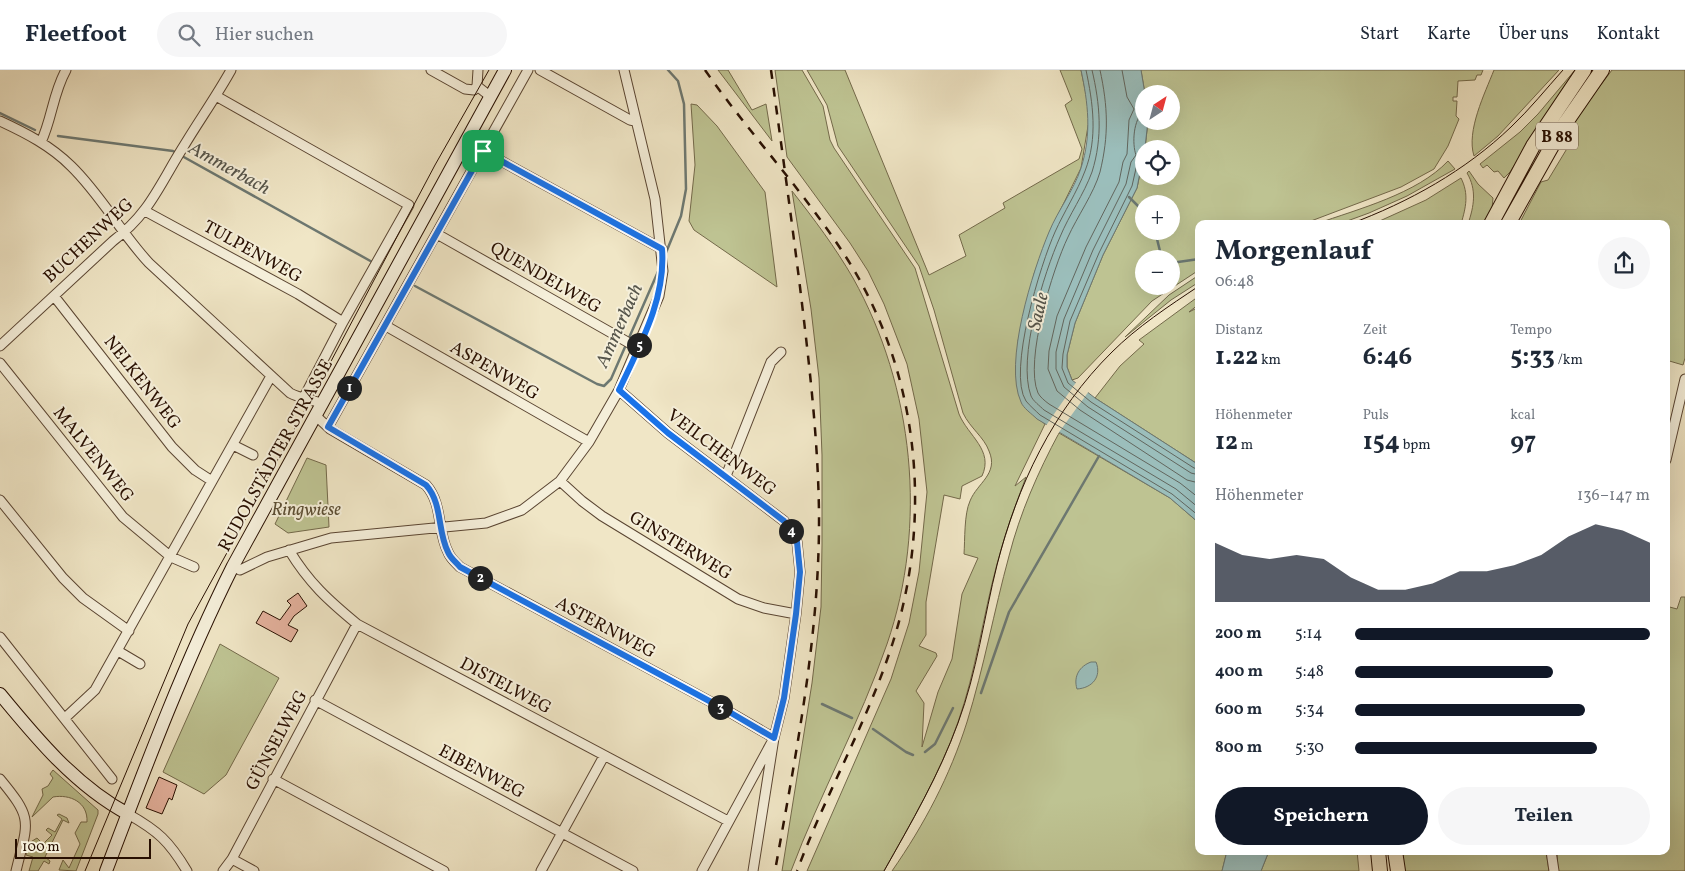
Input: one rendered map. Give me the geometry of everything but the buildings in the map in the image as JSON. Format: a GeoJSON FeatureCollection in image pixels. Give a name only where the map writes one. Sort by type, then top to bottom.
{"type":"FeatureCollection","features":[{"type":"Feature","properties":{"kind":"main road","name":"RUDOLSTÄDTER STRASSE"},"geometry":{"type":"LineString","coordinates":[[106,871],[210,612],[233,566],[505,70]]}},
{"type":"Feature","properties":{"kind":"main road","name":"B 88"},"geometry":{"type":"LineString","coordinates":[[1493,220],[1533,146],[1584,70]]}},
{"type":"Feature","properties":{"kind":"main road","name":"B 88"},"geometry":{"type":"LineString","coordinates":[[1510,220],[1562,128],[1602,70]]}},
{"type":"Feature","properties":{"kind":"main road"},"geometry":{"type":"LineString","coordinates":[[0,694],[57,760],[101,797],[128,814]]}},
{"type":"Feature","properties":{"kind":"main road"},"geometry":{"type":"LineString","coordinates":[[1378,855],[1380,871]]}},
{"type":"Feature","properties":{"kind":"main road"},"geometry":{"type":"LineString","coordinates":[[1396,855],[1398,871]]}},
{"type":"Feature","properties":{"kind":"street"},"geometry":{"type":"LineString","coordinates":[[41,142],[47,127],[54,98],[66,70]]}},
{"type":"Feature","properties":{"kind":"street","name":"BUCHENWEG"},"geometry":{"type":"LineString","coordinates":[[0,346],[145,211],[231,70]]}},
{"type":"Feature","properties":{"kind":"street"},"geometry":{"type":"LineString","coordinates":[[431,70],[465,89],[474,90],[477,86],[478,70]]}},
{"type":"Feature","properties":{"kind":"street","name":"RUDOLSTÄDTER STRASSE"},"geometry":{"type":"LineString","coordinates":[[330,429],[528,70]]}},
{"type":"Feature","properties":{"kind":"street"},"geometry":{"type":"LineString","coordinates":[[540,70],[635,121]]}},
{"type":"Feature","properties":{"kind":"street"},"geometry":{"type":"LineString","coordinates":[[233,566],[240,570],[266,556],[331,538],[486,524],[522,510],[560,482],[589,442],[619,390],[631,344],[659,296],[664,263],[655,199],[624,70]]}},
{"type":"Feature","properties":{"kind":"street"},"geometry":{"type":"LineString","coordinates":[[477,86],[491,97]]}},
{"type":"Feature","properties":{"kind":"street"},"geometry":{"type":"LineString","coordinates":[[216,96],[409,205],[343,322],[303,399]]}},
{"type":"Feature","properties":{"kind":"street"},"geometry":{"type":"LineString","coordinates":[[0,121],[41,142],[62,158],[81,177],[123,233],[149,263],[290,393],[303,399],[311,399],[319,410]]}},
{"type":"Feature","properties":{"kind":"street"},"geometry":{"type":"LineString","coordinates":[[483,151],[662,251]]}},
{"type":"Feature","properties":{"kind":"street","name":"TULPENWEG"},"geometry":{"type":"LineString","coordinates":[[145,211],[298,294],[343,322]]}},
{"type":"Feature","properties":{"kind":"street","name":"QUENDELWEG"},"geometry":{"type":"LineString","coordinates":[[437,234],[631,344]]}},
{"type":"Feature","properties":{"kind":"street","name":"NELKENWEG"},"geometry":{"type":"LineString","coordinates":[[54,296],[172,446],[195,470],[212,481]]}},
{"type":"Feature","properties":{"kind":"street","name":"ASPENWEG"},"geometry":{"type":"LineString","coordinates":[[386,326],[589,442]]}},
{"type":"Feature","properties":{"kind":"street"},"geometry":{"type":"LineString","coordinates":[[726,476],[771,362],[781,352]]}},
{"type":"Feature","properties":{"kind":"street","name":"MALVENWEG"},"geometry":{"type":"LineString","coordinates":[[0,363],[123,517],[171,557],[194,567]]}},
{"type":"Feature","properties":{"kind":"street"},"geometry":{"type":"LineString","coordinates":[[64,718],[95,690],[271,376]]}},
{"type":"Feature","properties":{"kind":"street"},"geometry":{"type":"LineString","coordinates":[[1670,443],[1685,379]]}},
{"type":"Feature","properties":{"kind":"street","name":"VEILCHENWEG"},"geometry":{"type":"LineString","coordinates":[[619,390],[668,433],[784,521],[797,542],[800,572],[796,614],[784,698],[774,738],[753,871]]}},
{"type":"Feature","properties":{"kind":"street","name":"ASTERNWEG"},"geometry":{"type":"LineString","coordinates":[[319,410],[330,429],[426,485],[432,494],[439,512],[441,529],[448,552],[460,567],[726,710],[774,738]]}},
{"type":"Feature","properties":{"kind":"street"},"geometry":{"type":"LineString","coordinates":[[233,445],[254,456]]}},
{"type":"Feature","properties":{"kind":"street","name":"GINSTERWEG"},"geometry":{"type":"LineString","coordinates":[[560,482],[582,502],[602,516],[738,598],[764,608],[796,614]]}},
{"type":"Feature","properties":{"kind":"street"},"geometry":{"type":"LineString","coordinates":[[0,500],[63,578],[83,598],[128,631]]}},
{"type":"Feature","properties":{"kind":"street","name":"DISTELWEG"},"geometry":{"type":"LineString","coordinates":[[289,550],[309,579],[323,595],[357,624],[728,821]]}},
{"type":"Feature","properties":{"kind":"street","name":"GÜNSELWEG"},"geometry":{"type":"LineString","coordinates":[[222,871],[232,859],[357,624]]}},
{"type":"Feature","properties":{"kind":"street"},"geometry":{"type":"LineString","coordinates":[[0,637],[112,779]]}},
{"type":"Feature","properties":{"kind":"street"},"geometry":{"type":"LineString","coordinates":[[118,651],[140,664]]}},
{"type":"Feature","properties":{"kind":"street","name":"EIBENWEG"},"geometry":{"type":"LineString","coordinates":[[315,700],[633,871]]}},
{"type":"Feature","properties":{"kind":"street"},"geometry":{"type":"LineString","coordinates":[[702,871],[774,738]]}},
{"type":"Feature","properties":{"kind":"street"},"geometry":{"type":"LineString","coordinates":[[541,871],[604,756]]}},
{"type":"Feature","properties":{"kind":"street"},"geometry":{"type":"LineString","coordinates":[[0,779],[21,805],[26,820],[26,830],[16,871]]}},
{"type":"Feature","properties":{"kind":"street"},"geometry":{"type":"LineString","coordinates":[[273,779],[444,871]]}},
{"type":"Feature","properties":{"kind":"street"},"geometry":{"type":"LineString","coordinates":[[128,814],[155,830],[169,843],[187,871]]}},
{"type":"Feature","properties":{"kind":"street"},"geometry":{"type":"LineString","coordinates":[[1552,855],[1554,871]]}},
{"type":"Feature","properties":{"kind":"street"},"geometry":{"type":"LineString","coordinates":[[232,859],[254,871]]}},
{"type":"Feature","properties":{"kind":"green space"},"geometry":{"type":"Polygon","coordinates":[[[718,70],[728,70],[752,110],[766,104],[772,141],[718,70]]]}},
{"type":"Feature","properties":{"kind":"green space"},"geometry":{"type":"Polygon","coordinates":[[[775,70],[802,70],[823,106],[830,140],[834,148],[915,268],[959,414],[985,458],[982,476],[962,486],[960,499],[944,495],[926,602],[926,635],[919,646],[936,653],[937,656],[916,691],[924,703],[922,747],[938,692],[952,659],[962,594],[978,558],[964,554],[968,506],[973,495],[989,472],[991,459],[987,446],[963,413],[934,310],[919,266],[838,146],[827,105],[807,70],[845,70],[929,275],[966,256],[959,235],[1005,208],[1003,203],[1079,159],[1082,149],[1065,105],[1072,100],[1060,70],[1081,70],[1087,99],[1089,120],[1081,168],[1050,231],[1034,274],[1018,341],[1037,418],[1045,424],[1015,486],[1026,477],[1000,553],[975,663],[958,722],[934,779],[884,871],[807,871],[891,679],[909,623],[919,572],[927,492],[919,419],[907,364],[884,304],[868,271],[850,243],[787,157],[775,70]]]}},
{"type":"Feature","properties":{"kind":"green space"},"geometry":{"type":"Polygon","coordinates":[[[1141,70],[1483,70],[1481,75],[1477,75],[1475,80],[1458,81],[1457,97],[1453,97],[1453,101],[1457,101],[1456,116],[1459,119],[1448,146],[1434,169],[1401,187],[1314,220],[1195,220],[1195,273],[1180,283],[1180,250],[1135,250],[1135,295],[1161,295],[1152,301],[1078,378],[1072,380],[1067,367],[1067,355],[1075,323],[1103,255],[1138,185],[1180,185],[1180,140],[1146,140],[1147,130],[1180,130],[1180,85],[1144,85],[1141,70]]]}},
{"type":"Feature","properties":{"kind":"green space"},"geometry":{"type":"Polygon","coordinates":[[[1494,70],[1559,70],[1498,136],[1474,156],[1472,135],[1474,124],[1494,70]]]}},
{"type":"Feature","properties":{"kind":"green space"},"geometry":{"type":"Polygon","coordinates":[[[1577,70],[1510,172],[1504,178],[1498,171],[1494,172],[1487,165],[1483,168],[1480,164],[1520,132],[1538,114],[1577,70]]]}},
{"type":"Feature","properties":{"kind":"green space"},"geometry":{"type":"Polygon","coordinates":[[[1612,70],[1685,70],[1685,358],[1683,365],[1670,361],[1670,220],[1521,220],[1541,182],[1548,180],[1577,132],[1570,126],[1612,70]]]}},
{"type":"Feature","properties":{"kind":"green space"},"geometry":{"type":"Polygon","coordinates":[[[691,104],[697,105],[717,126],[765,192],[777,287],[694,230],[689,221],[695,165],[691,104]]]}},
{"type":"Feature","properties":{"kind":"green space"},"geometry":{"type":"Polygon","coordinates":[[[1448,161],[1455,169],[1407,196],[1369,213],[1350,220],[1328,220],[1386,199],[1420,183],[1448,161]]]}},
{"type":"Feature","properties":{"kind":"green space"},"geometry":{"type":"Polygon","coordinates":[[[1469,171],[1478,184],[1493,198],[1492,209],[1486,220],[1469,220],[1474,198],[1467,173],[1469,171]]]}},
{"type":"Feature","properties":{"kind":"green space"},"geometry":{"type":"Polygon","coordinates":[[[1461,178],[1464,184],[1466,201],[1462,220],[1382,220],[1426,200],[1461,178]]]}},
{"type":"Feature","properties":{"kind":"green space"},"geometry":{"type":"Polygon","coordinates":[[[792,191],[824,233],[853,278],[874,320],[890,364],[901,410],[908,457],[910,505],[908,552],[900,599],[887,644],[865,702],[814,814],[791,871],[782,871],[812,683],[821,607],[822,545],[822,455],[819,378],[811,309],[792,191]]]}},
{"type":"Feature","properties":{"kind":"green space"},"geometry":{"type":"Polygon","coordinates":[[[1195,278],[1195,285],[1180,294],[1180,288],[1195,278]]]}},
{"type":"Feature","properties":{"kind":"green space"},"geometry":{"type":"Polygon","coordinates":[[[1169,295],[1179,295],[1171,300],[1125,337],[1169,295]]]}},
{"type":"Feature","properties":{"kind":"green space"},"geometry":{"type":"Polygon","coordinates":[[[1195,299],[1195,307],[1189,312],[1195,309],[1195,462],[1095,398],[1120,366],[1144,344],[1139,340],[1195,299]]]}},
{"type":"Feature","properties":{"kind":"green space"},"geometry":{"type":"Polygon","coordinates":[[[1059,433],[1170,498],[1195,520],[1195,855],[1226,855],[1222,871],[892,871],[915,836],[953,762],[979,681],[1013,540],[1024,508],[1059,433]]]}},
{"type":"Feature","properties":{"kind":"green space","name":"Ringwiese"},"geometry":{"type":"Polygon","coordinates":[[[307,458],[326,465],[329,527],[288,533],[275,524],[307,458]]]}},
{"type":"Feature","properties":{"kind":"green space"},"geometry":{"type":"Polygon","coordinates":[[[1681,597],[1685,597],[1685,871],[1558,871],[1557,855],[1670,855],[1670,607],[1677,609],[1681,597]]]}},
{"type":"Feature","properties":{"kind":"green space"},"geometry":{"type":"Polygon","coordinates":[[[220,644],[279,678],[226,775],[204,794],[163,772],[220,644]]]}},
{"type":"Feature","properties":{"kind":"green space"},"geometry":{"type":"Polygon","coordinates":[[[53,770],[98,810],[76,871],[59,870],[63,860],[69,868],[80,844],[75,833],[81,822],[87,822],[87,815],[81,805],[71,798],[53,797],[32,817],[43,795],[42,789],[48,786],[53,778],[50,774],[53,770]]]}},
{"type":"Feature","properties":{"kind":"green space"},"geometry":{"type":"Polygon","coordinates":[[[59,814],[67,818],[69,823],[63,820],[45,857],[50,861],[49,864],[44,861],[38,871],[29,871],[33,857],[26,855],[29,843],[37,838],[43,844],[52,835],[46,830],[48,828],[55,832],[62,819],[57,815],[59,814]]]}},
{"type":"Feature","properties":{"kind":"green space"},"geometry":{"type":"Polygon","coordinates":[[[1267,855],[1357,855],[1359,871],[1261,871],[1267,855]]]}},
{"type":"Feature","properties":{"kind":"green space"},"geometry":{"type":"Polygon","coordinates":[[[1401,855],[1547,855],[1549,871],[1403,871],[1401,855]]]}},
{"type":"Feature","properties":{"kind":"water","name":"Saale"},"geometry":{"type":"Polygon","coordinates":[[[1081,70],[1141,70],[1144,85],[1135,85],[1135,130],[1147,130],[1146,140],[1135,140],[1135,185],[1138,185],[1137,188],[1103,255],[1075,323],[1067,355],[1067,367],[1072,380],[1095,398],[1195,462],[1195,520],[1170,498],[1037,419],[1022,404],[1016,385],[1018,341],[1028,292],[1049,232],[1081,168],[1087,143],[1086,94],[1081,70]]]}},
{"type":"Feature","properties":{"kind":"water"},"geometry":{"type":"Polygon","coordinates":[[[1091,662],[1096,662],[1098,667],[1097,677],[1091,684],[1077,689],[1076,680],[1078,672],[1091,662]]]}},
{"type":"Feature","properties":{"kind":"water"},"geometry":{"type":"Polygon","coordinates":[[[1226,855],[1267,855],[1261,871],[1222,871],[1226,855]]]}},
{"type":"Feature","properties":{"kind":"pier"},"geometry":{"type":"Polygon","coordinates":[[[1077,381],[1089,391],[1057,435],[1045,427],[1077,381]]]}},
{"type":"Feature","properties":{"kind":"waterway","name":"Ammerbach"},"geometry":{"type":"LineString","coordinates":[[665,255],[681,216],[686,189],[684,104],[678,81],[668,70]]}},
{"type":"Feature","properties":{"kind":"waterway","name":"Ammerbach"},"geometry":{"type":"LineString","coordinates":[[0,113],[35,130]]}},
{"type":"Feature","properties":{"kind":"waterway","name":"Ammerbach"},"geometry":{"type":"LineString","coordinates":[[58,136],[173,151],[374,263]]}},
{"type":"Feature","properties":{"kind":"waterway"},"geometry":{"type":"LineString","coordinates":[[1129,197],[1135,203]]}},
{"type":"Feature","properties":{"kind":"waterway"},"geometry":{"type":"LineString","coordinates":[[1157,240],[1160,250]]}},
{"type":"Feature","properties":{"kind":"waterway"},"geometry":{"type":"LineString","coordinates":[[1180,262],[1195,260]]}},
{"type":"Feature","properties":{"kind":"waterway","name":"Ammerbach"},"geometry":{"type":"LineString","coordinates":[[415,286],[597,384],[604,386],[611,379],[660,267]]}},
{"type":"Feature","properties":{"kind":"waterway"},"geometry":{"type":"LineString","coordinates":[[981,693],[1009,612],[1099,456]]}},
{"type":"Feature","properties":{"kind":"waterway"},"geometry":{"type":"LineString","coordinates":[[822,704],[852,718]]}},
{"type":"Feature","properties":{"kind":"waterway"},"geometry":{"type":"LineString","coordinates":[[925,752],[935,744],[953,708]]}},
{"type":"Feature","properties":{"kind":"waterway"},"geometry":{"type":"LineString","coordinates":[[873,729],[913,755]]}},
{"type":"Feature","properties":{"kind":"tram line"},"geometry":{"type":"LineString","coordinates":[[85,871],[188,624],[311,399],[435,165],[489,70]]}},
{"type":"Feature","properties":{"kind":"tram line"},"geometry":{"type":"LineString","coordinates":[[1360,220],[1415,195],[1475,158],[1518,120],[1563,70]]}},
{"type":"Feature","properties":{"kind":"tram line"},"geometry":{"type":"LineString","coordinates":[[884,871],[933,780],[958,723],[965,704],[1005,536],[1015,507],[1040,451],[1072,399],[1112,352],[1143,325],[1195,289]]}},
{"type":"Feature","properties":{"kind":"railway"},"geometry":{"type":"LineString","coordinates":[[705,70],[828,230],[869,298],[889,344],[903,392],[912,442],[915,492],[913,543],[906,593],[893,642],[872,700],[808,842],[797,871]]}},
{"type":"Feature","properties":{"kind":"railway"},"geometry":{"type":"LineString","coordinates":[[771,70],[810,371],[817,456],[819,513],[816,603],[811,648],[798,738],[775,871]]}},
{"type":"Feature","properties":{"kind":"route"},"geometry":{"type":"LineString","coordinates":[[483,151],[662,249],[664,263],[659,296],[619,390],[668,433],[784,521],[797,542],[800,572],[796,614],[784,698],[774,738],[726,710],[460,567],[448,552],[441,529],[439,512],[429,488],[422,481],[328,427],[342,399],[386,326],[483,151]]}}]}
